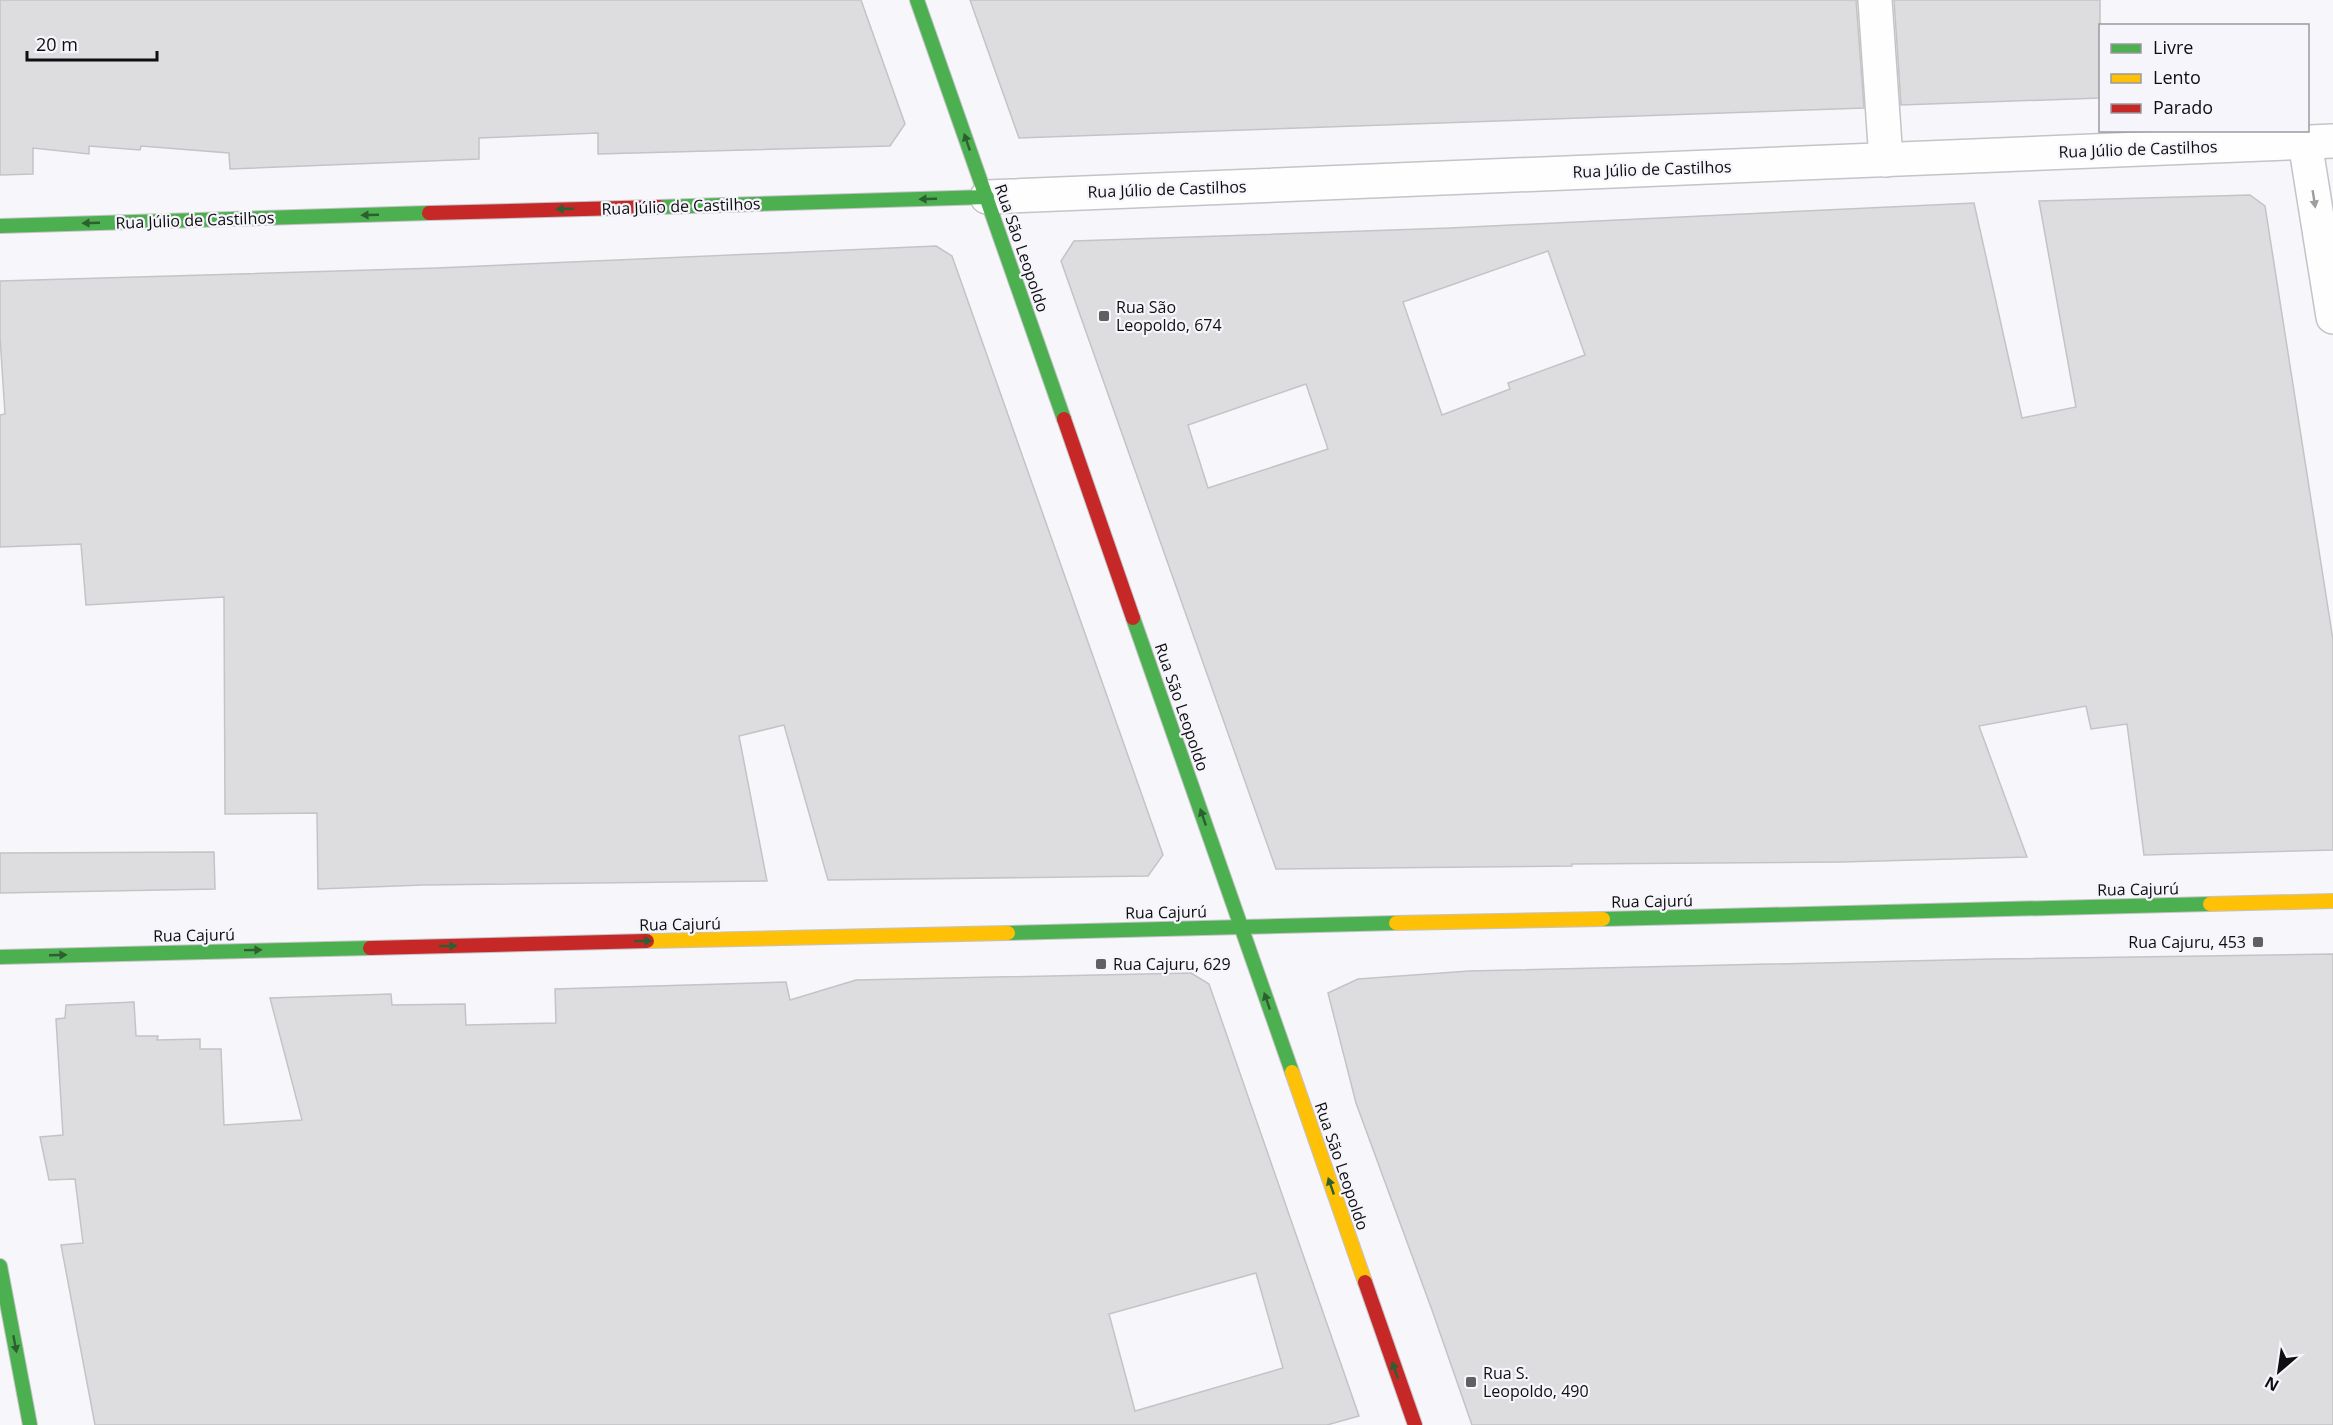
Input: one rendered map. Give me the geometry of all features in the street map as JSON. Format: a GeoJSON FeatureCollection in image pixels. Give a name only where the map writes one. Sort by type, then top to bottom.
{"type":"FeatureCollection","features":[{"type":"Feature","properties":{"kind":"street","name":"Rua São Leopoldo"},"geometry":{"type":"LineString","coordinates":[[917,0],[1415,1425]]}},
{"type":"Feature","properties":{"kind":"street"},"geometry":{"type":"LineString","coordinates":[[1875,0],[1886,160]]}},
{"type":"Feature","properties":{"kind":"street","name":"Rua Júlio de Castilhos"},"geometry":{"type":"LineString","coordinates":[[0,226],[987,197],[2319,141]]}},
{"type":"Feature","properties":{"kind":"street"},"geometry":{"type":"LineString","coordinates":[[2319,141],[2333,317]]}},
{"type":"Feature","properties":{"kind":"street","name":"Rua Cajurú"},"geometry":{"type":"LineString","coordinates":[[0,957],[2333,901]]}},
{"type":"Feature","properties":{"kind":"street"},"geometry":{"type":"LineString","coordinates":[[0,1266],[30,1425]]}},
{"type":"Feature","properties":{"kind":"building"},"geometry":{"type":"Polygon","coordinates":[[[0,0],[861,0],[905,124],[890,146],[598,154],[598,133],[479,138],[479,159],[230,169],[229,153],[141,146],[140,150],[89,146],[89,154],[33,148],[33,174],[0,175],[0,0]]]}},
{"type":"Feature","properties":{"kind":"building"},"geometry":{"type":"Polygon","coordinates":[[[970,0],[1856,0],[1864,108],[1019,138],[970,0]]]}},
{"type":"Feature","properties":{"kind":"building"},"geometry":{"type":"Polygon","coordinates":[[[1894,0],[2100,0],[2099,98],[1901,105],[1894,0]]]}},
{"type":"Feature","properties":{"kind":"building"},"geometry":{"type":"Polygon","coordinates":[[[2250,195],[2265,206],[2333,640],[2333,850],[2144,855],[2127,724],[2091,729],[2086,706],[1979,726],[2027,857],[1841,862],[1276,869],[1061,261],[1074,241],[1450,228],[1974,203],[2022,418],[2076,407],[2039,201],[2250,195]],[[1548,251],[1403,302],[1442,415],[1510,389],[1508,383],[1585,355],[1548,251]],[[1306,384],[1188,425],[1208,488],[1328,449],[1306,384]]]}},
{"type":"Feature","properties":{"kind":"building"},"geometry":{"type":"Polygon","coordinates":[[[936,246],[952,256],[1163,855],[1148,876],[828,880],[784,725],[739,736],[767,881],[423,885],[318,889],[317,813],[225,814],[224,597],[86,605],[81,544],[0,547],[0,415],[5,414],[0,337],[0,281],[437,268],[936,246]]]}},
{"type":"Feature","properties":{"kind":"building"},"geometry":{"type":"Polygon","coordinates":[[[214,852],[215,889],[0,893],[0,853],[214,852]]]}},
{"type":"Feature","properties":{"kind":"building"},"geometry":{"type":"Polygon","coordinates":[[[2333,954],[2333,1425],[1472,1425],[1356,1103],[1328,993],[1358,979],[1469,971],[2333,954]]]}},
{"type":"Feature","properties":{"kind":"building"},"geometry":{"type":"Polygon","coordinates":[[[1191,973],[1209,984],[1359,1416],[1327,1425],[95,1425],[61,1245],[83,1243],[75,1179],[49,1180],[40,1137],[63,1135],[56,1019],[65,1018],[66,1005],[134,1002],[136,1036],[158,1036],[157,1040],[200,1039],[200,1049],[221,1049],[224,1125],[302,1120],[270,998],[391,994],[392,1005],[465,1004],[466,1025],[556,1023],[555,989],[786,982],[790,1000],[856,980],[1191,973]],[[1256,1273],[1109,1314],[1135,1411],[1283,1368],[1256,1273]]]}},
{"type":"Feature","properties":{"kind":"traffic: fast"},"geometry":{"type":"LineString","coordinates":[[917,0],[1064,419]]}},
{"type":"Feature","properties":{"kind":"traffic: fast"},"geometry":{"type":"LineString","coordinates":[[659,207],[987,197]]}},
{"type":"Feature","properties":{"kind":"traffic: fast"},"geometry":{"type":"LineString","coordinates":[[0,226],[429,213]]}},
{"type":"Feature","properties":{"kind":"traffic: fast"},"geometry":{"type":"LineString","coordinates":[[1133,618],[1292,1072]]}},
{"type":"Feature","properties":{"kind":"traffic: fast"},"geometry":{"type":"LineString","coordinates":[[1603,919],[2210,904]]}},
{"type":"Feature","properties":{"kind":"traffic: fast"},"geometry":{"type":"LineString","coordinates":[[1008,933],[1396,923]]}},
{"type":"Feature","properties":{"kind":"traffic: fast"},"geometry":{"type":"LineString","coordinates":[[0,957],[370,948]]}},
{"type":"Feature","properties":{"kind":"traffic: fast"},"geometry":{"type":"LineString","coordinates":[[0,1266],[30,1425]]}},
{"type":"Feature","properties":{"kind":"traffic: slow"},"geometry":{"type":"LineString","coordinates":[[2210,904],[2333,901]]}},
{"type":"Feature","properties":{"kind":"traffic: slow"},"geometry":{"type":"LineString","coordinates":[[1396,923],[1603,919]]}},
{"type":"Feature","properties":{"kind":"traffic: slow"},"geometry":{"type":"LineString","coordinates":[[647,941],[1008,933]]}},
{"type":"Feature","properties":{"kind":"traffic: slow"},"geometry":{"type":"LineString","coordinates":[[1292,1072],[1365,1282]]}},
{"type":"Feature","properties":{"kind":"traffic: jam"},"geometry":{"type":"LineString","coordinates":[[429,213],[659,207]]}},
{"type":"Feature","properties":{"kind":"traffic: jam"},"geometry":{"type":"LineString","coordinates":[[1064,419],[1133,618]]}},
{"type":"Feature","properties":{"kind":"traffic: jam"},"geometry":{"type":"LineString","coordinates":[[370,948],[647,941]]}},
{"type":"Feature","properties":{"kind":"traffic: jam"},"geometry":{"type":"LineString","coordinates":[[1365,1282],[1415,1425]]}},
{"type":"Feature","properties":{"kind":"place","name":"Rua São Leopoldo, 674"},"geometry":{"type":"Point","coordinates":[1104,316]}},
{"type":"Feature","properties":{"kind":"place","name":"Rua Cajuru, 453"},"geometry":{"type":"Point","coordinates":[2258,942]}},
{"type":"Feature","properties":{"kind":"place","name":"Rua Cajuru, 629"},"geometry":{"type":"Point","coordinates":[1101,964]}},
{"type":"Feature","properties":{"kind":"place","name":"Rua S. Leopoldo, 490"},"geometry":{"type":"Point","coordinates":[1471,1382]}}]}
